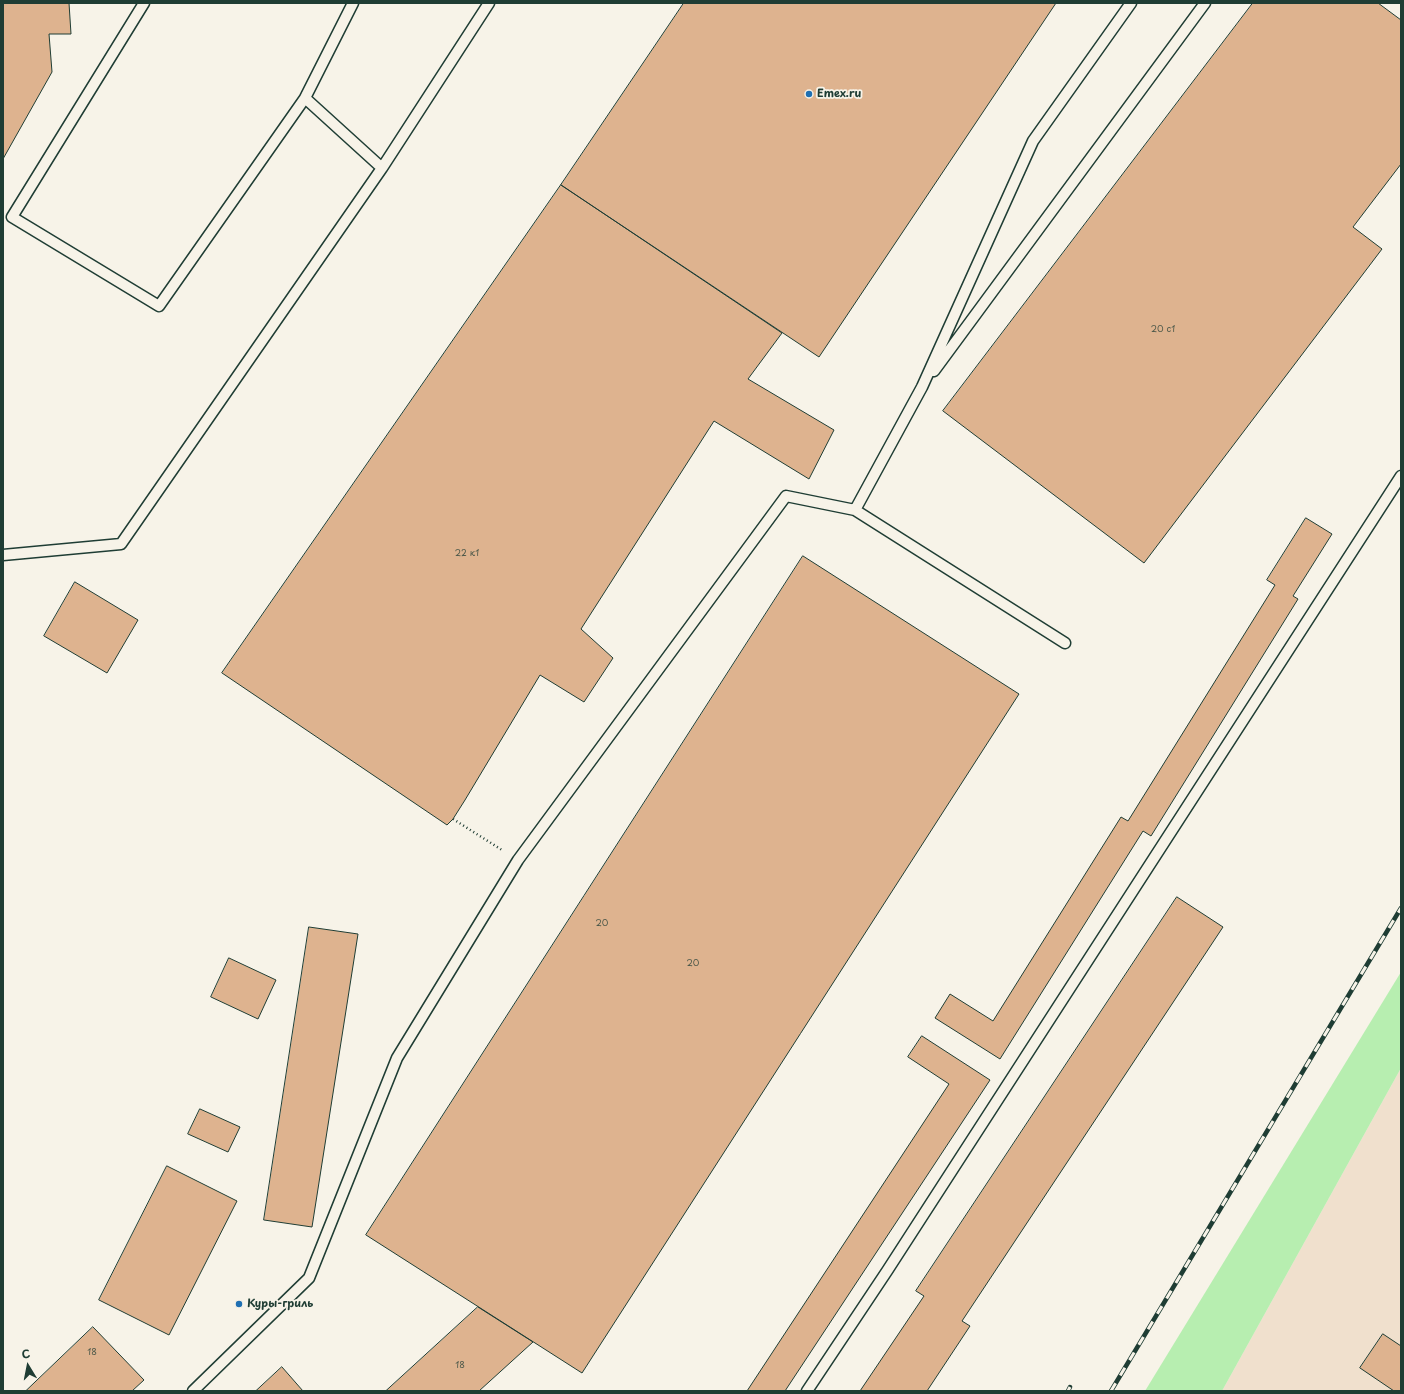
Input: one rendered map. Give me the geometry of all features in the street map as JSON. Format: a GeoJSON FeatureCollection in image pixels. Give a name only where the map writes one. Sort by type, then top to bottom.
{"type":"FeatureCollection","features":[{"type":"Feature","properties":{"kind":"lane"},"geometry":{"type":"LineString","coordinates":[[144,3],[12,217],[159,306],[305,98],[353,3]]}},
{"type":"Feature","properties":{"kind":"lane"},"geometry":{"type":"LineString","coordinates":[[3,555],[121,544],[382,168],[489,3]]}},
{"type":"Feature","properties":{"kind":"lane"},"geometry":{"type":"LineString","coordinates":[[855,510],[922,387],[1033,141],[1131,3]]}},
{"type":"Feature","properties":{"kind":"lane"},"geometry":{"type":"LineString","coordinates":[[922,387],[1206,3]]}},
{"type":"Feature","properties":{"kind":"lane"},"geometry":{"type":"LineString","coordinates":[[305,98],[382,168]]}},
{"type":"Feature","properties":{"kind":"lane"},"geometry":{"type":"LineString","coordinates":[[807,1391],[892,1264],[1401,476]]}},
{"type":"Feature","properties":{"kind":"lane"},"geometry":{"type":"LineString","coordinates":[[193,1391],[309,1278],[401,1052],[518,860],[786,496],[855,510],[1065,644]]}},
{"type":"Feature","properties":{"kind":"path"},"geometry":{"type":"LineString","coordinates":[[453,819],[497,847]]}},
{"type":"Feature","properties":{"kind":"shaded area"},"geometry":{"type":"Polygon","coordinates":[[[1401,1068],[1401,1391],[1222,1391],[1401,1068]]]}},
{"type":"Feature","properties":{"kind":"green space"},"geometry":{"type":"Polygon","coordinates":[[[1401,972],[1401,1068],[1222,1391],[1145,1391],[1401,972]]]}},
{"type":"Feature","properties":{"kind":"building"},"geometry":{"type":"Polygon","coordinates":[[[3,3],[69,3],[71,34],[49,34],[52,72],[3,159],[3,3]]]}},
{"type":"Feature","properties":{"kind":"building","name":"Emex.ru"},"geometry":{"type":"Polygon","coordinates":[[[684,3],[1056,3],[819,357],[561,185],[684,3]]]}},
{"type":"Feature","properties":{"kind":"building"},"geometry":{"type":"Polygon","coordinates":[[[1253,3],[1378,3],[1401,20],[1401,164],[1353,227],[1382,249],[1144,563],[943,411],[1253,3]]]}},
{"type":"Feature","properties":{"kind":"building"},"geometry":{"type":"Polygon","coordinates":[[[561,185],[782,333],[748,379],[834,430],[809,479],[714,421],[581,629],[613,658],[584,702],[540,675],[465,800],[453,819],[447,825],[222,673],[561,185]]]}},
{"type":"Feature","properties":{"kind":"building"},"geometry":{"type":"Polygon","coordinates":[[[1306,518],[1332,534],[1293,596],[1298,599],[1151,836],[1143,831],[1000,1059],[935,1018],[950,994],[993,1021],[1121,817],[1128,821],[1275,585],[1267,580],[1306,518]]]}},
{"type":"Feature","properties":{"kind":"building"},"geometry":{"type":"Polygon","coordinates":[[[803,556],[1019,694],[582,1373],[366,1235],[803,556]]]}},
{"type":"Feature","properties":{"kind":"building"},"geometry":{"type":"Polygon","coordinates":[[[75,582],[138,620],[107,673],[44,636],[75,582]]]}},
{"type":"Feature","properties":{"kind":"building"},"geometry":{"type":"Polygon","coordinates":[[[1177,897],[1223,927],[962,1321],[970,1326],[927,1391],[860,1391],[924,1296],[916,1291],[1177,897]]]}},
{"type":"Feature","properties":{"kind":"building"},"geometry":{"type":"Polygon","coordinates":[[[309,927],[358,934],[312,1227],[264,1220],[309,927]]]}},
{"type":"Feature","properties":{"kind":"building"},"geometry":{"type":"Polygon","coordinates":[[[229,958],[276,980],[258,1019],[211,997],[229,958]]]}},
{"type":"Feature","properties":{"kind":"building"},"geometry":{"type":"Polygon","coordinates":[[[922,1036],[990,1080],[785,1391],[747,1391],[949,1084],[908,1057],[922,1036]]]}},
{"type":"Feature","properties":{"kind":"building"},"geometry":{"type":"Polygon","coordinates":[[[200,1109],[240,1127],[228,1152],[188,1134],[200,1109]]]}},
{"type":"Feature","properties":{"kind":"building"},"geometry":{"type":"Polygon","coordinates":[[[167,1166],[237,1201],[169,1335],[99,1300],[167,1166]]]}},
{"type":"Feature","properties":{"kind":"building"},"geometry":{"type":"Polygon","coordinates":[[[478,1307],[533,1342],[479,1391],[386,1391],[478,1307]]]}},
{"type":"Feature","properties":{"kind":"building"},"geometry":{"type":"Polygon","coordinates":[[[93,1327],[144,1380],[132,1391],[26,1391],[93,1327]]]}},
{"type":"Feature","properties":{"kind":"building"},"geometry":{"type":"Polygon","coordinates":[[[1383,1334],[1401,1346],[1401,1391],[1394,1391],[1360,1368],[1383,1334]]]}},
{"type":"Feature","properties":{"kind":"building"},"geometry":{"type":"Polygon","coordinates":[[[282,1367],[303,1391],[256,1391],[282,1367]]]}},
{"type":"Feature","properties":{"kind":"railway"},"geometry":{"type":"LineString","coordinates":[[1111,1391],[1401,908]]}},
{"type":"Feature","properties":{"kind":"railway"},"geometry":{"type":"LineString","coordinates":[[1068,1391],[1070,1387]]}},
{"type":"Feature","properties":{"kind":"place","name":"Emex.ru"},"geometry":{"type":"Point","coordinates":[809,94]}},
{"type":"Feature","properties":{"kind":"place","name":"Куры-гриль"},"geometry":{"type":"Point","coordinates":[239,1304]}}]}
